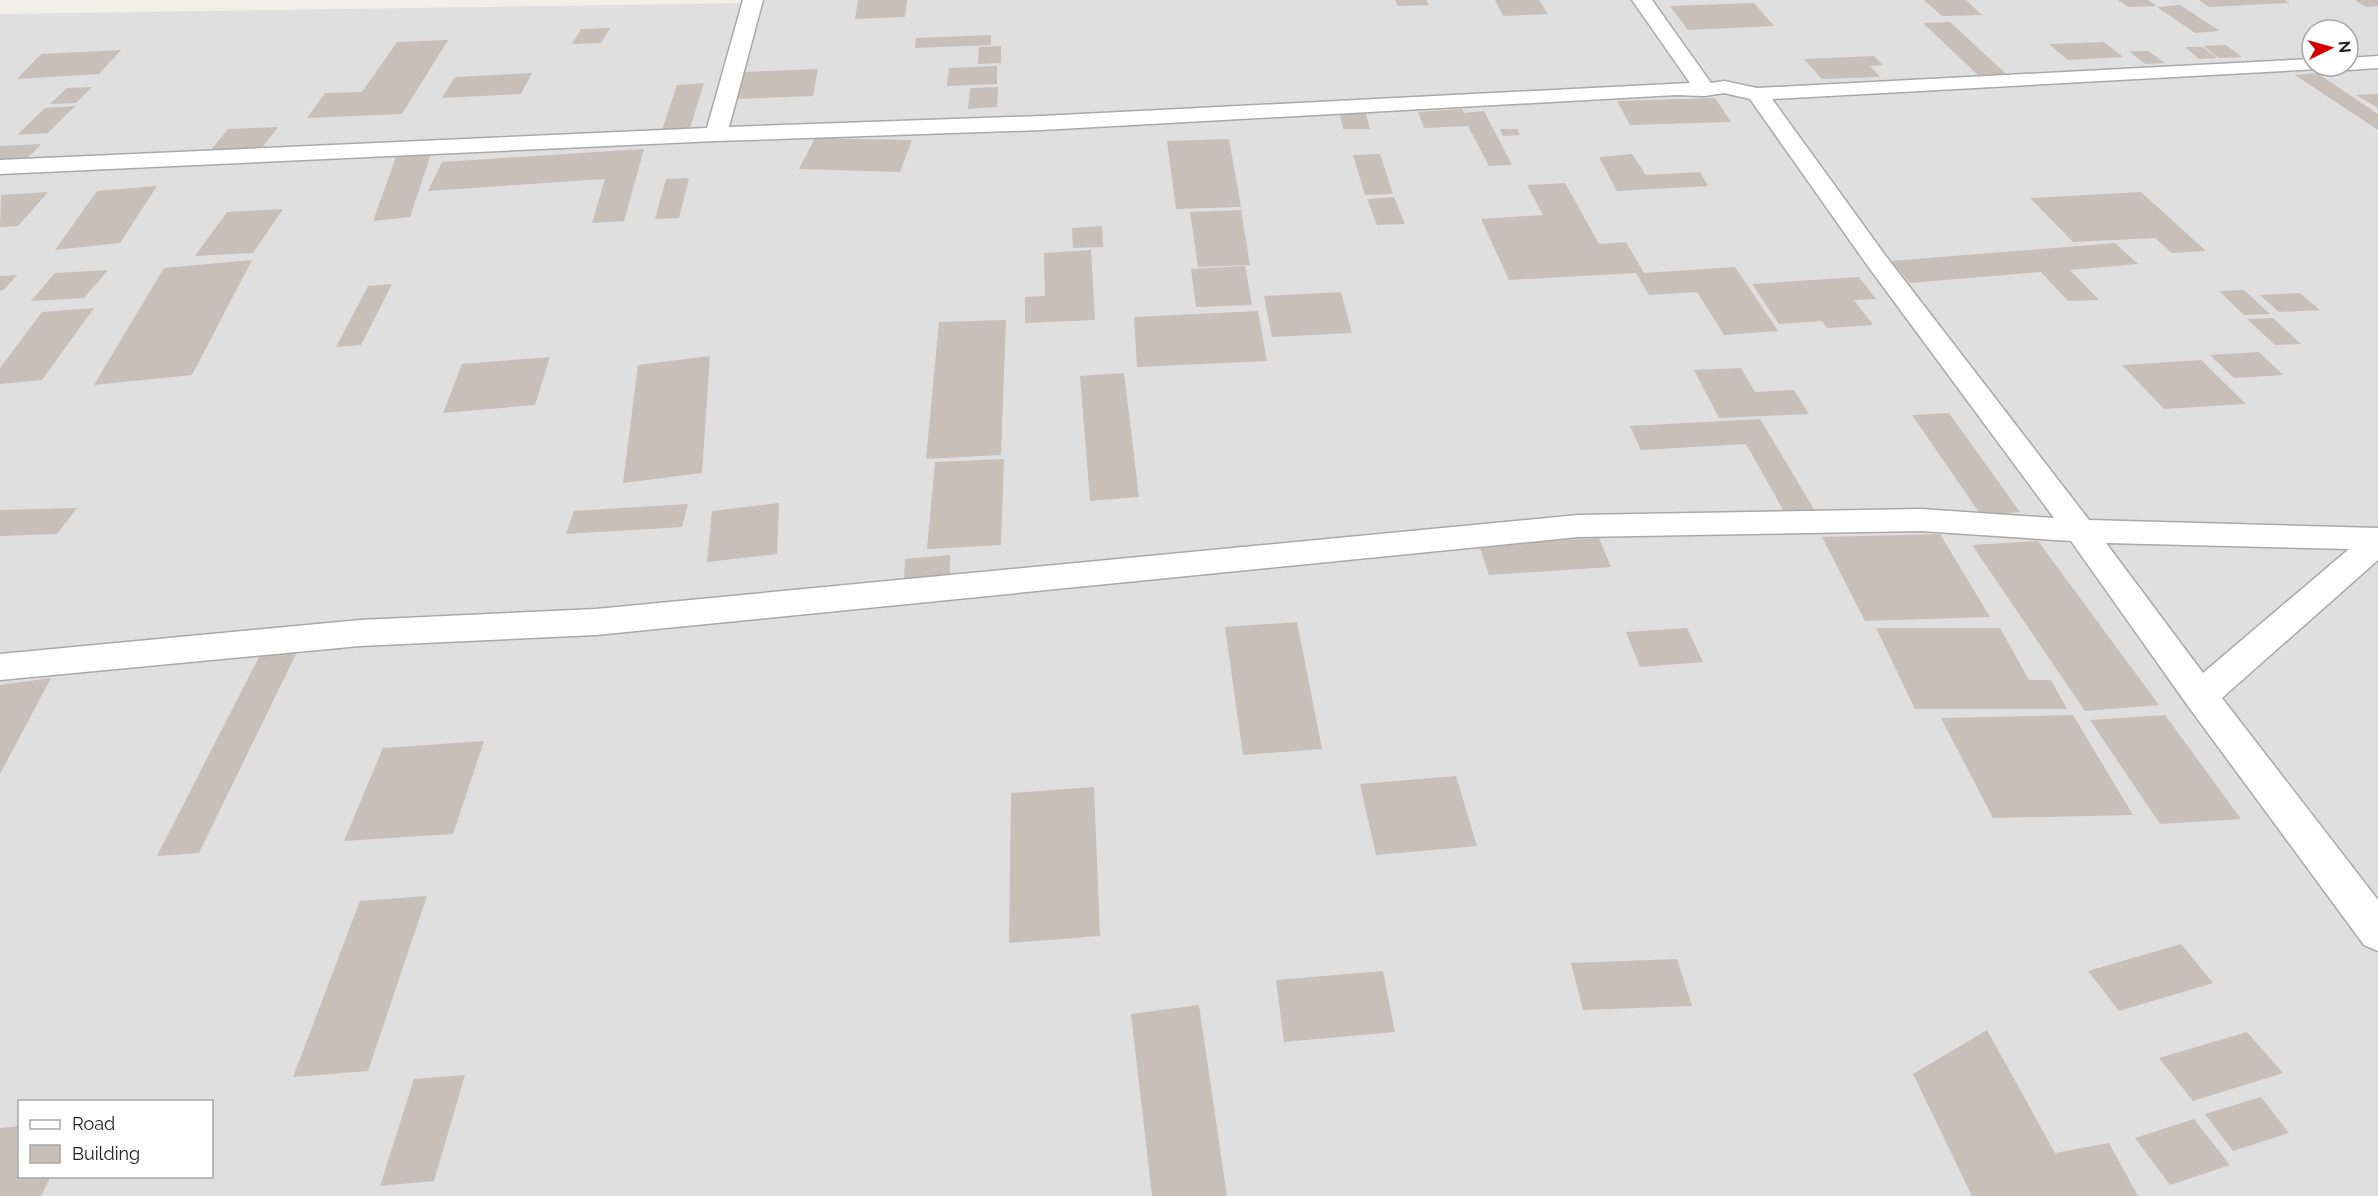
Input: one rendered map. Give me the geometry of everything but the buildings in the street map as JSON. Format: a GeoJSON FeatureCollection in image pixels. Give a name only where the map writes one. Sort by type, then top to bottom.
{"type":"FeatureCollection","features":[{"type":"Feature","properties":{"kind":"street"},"geometry":{"type":"LineString","coordinates":[[716,134],[753,0]]}},
{"type":"Feature","properties":{"kind":"street"},"geometry":{"type":"LineString","coordinates":[[1642,0],[1705,90]]}},
{"type":"Feature","properties":{"kind":"street"},"geometry":{"type":"LineString","coordinates":[[2360,63],[2378,62]]}},
{"type":"Feature","properties":{"kind":"street"},"geometry":{"type":"LineString","coordinates":[[0,167],[716,134],[1042,123],[1676,89],[1705,90],[1724,87],[1757,94],[1906,83],[2067,78],[2300,66]]}},
{"type":"Feature","properties":{"kind":"street"},"geometry":{"type":"LineString","coordinates":[[1757,94],[1876,260],[2378,932]]}},
{"type":"Feature","properties":{"kind":"street"},"geometry":{"type":"LineString","coordinates":[[0,667],[360,633],[596,622],[1578,526],[1921,520],[2080,531],[2378,540]]}},
{"type":"Feature","properties":{"kind":"street"},"geometry":{"type":"LineString","coordinates":[[2200,696],[2378,540]]}},
{"type":"Feature","properties":{"kind":"shaded area"},"geometry":{"type":"Polygon","coordinates":[[[753,0],[2378,0],[2378,1196],[0,1196],[0,14],[752,3],[753,0]]]}}]}
